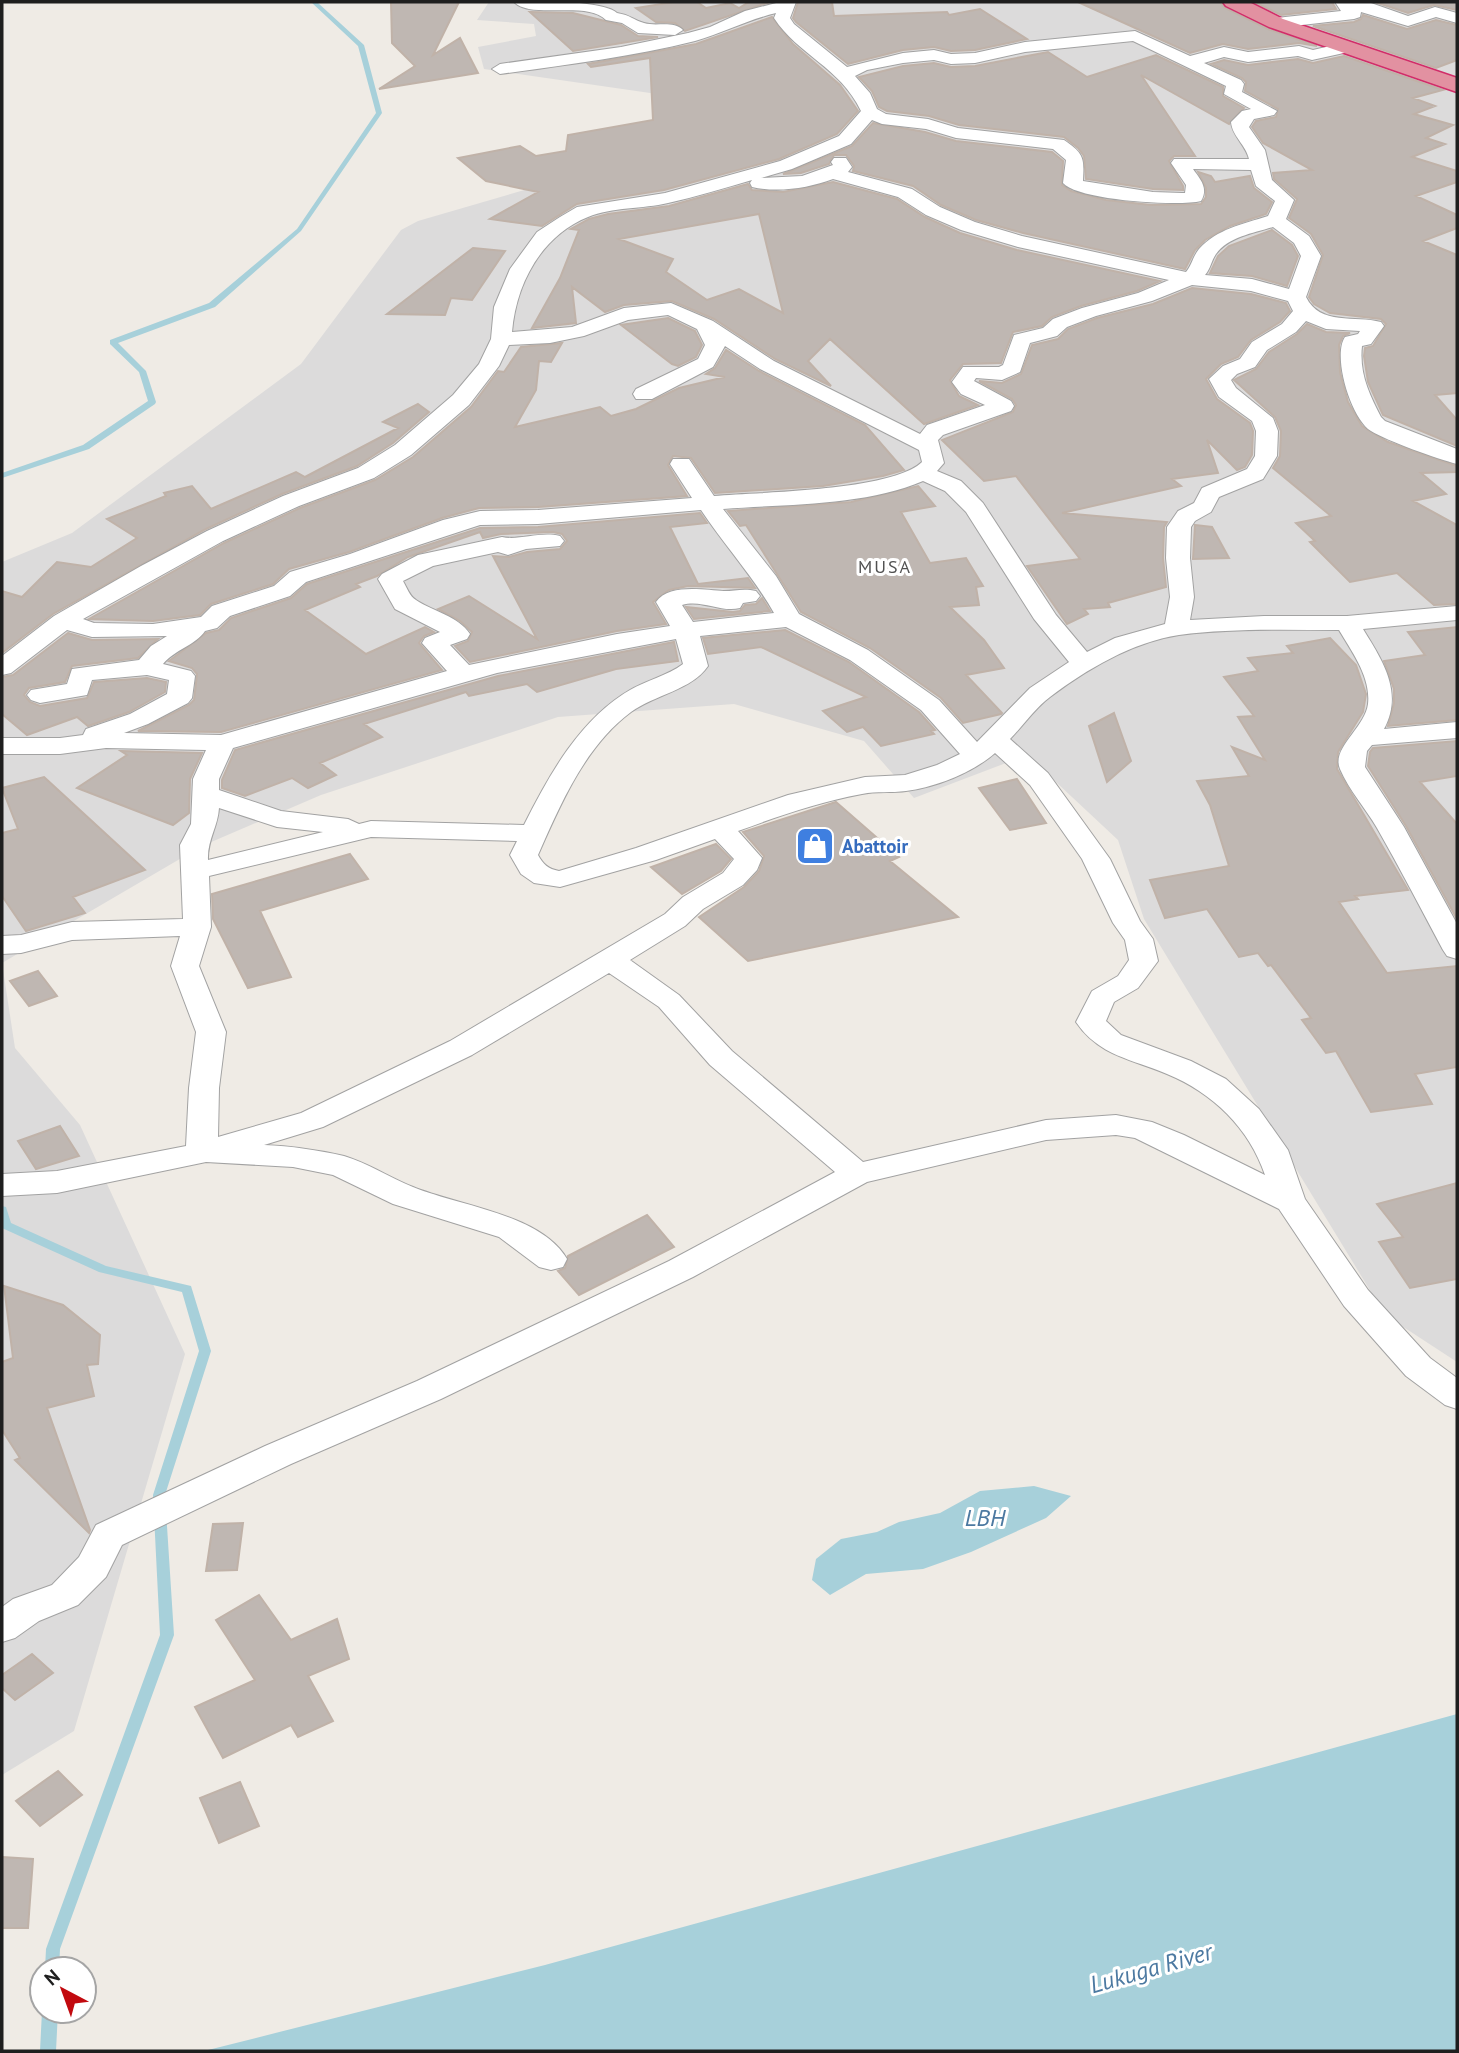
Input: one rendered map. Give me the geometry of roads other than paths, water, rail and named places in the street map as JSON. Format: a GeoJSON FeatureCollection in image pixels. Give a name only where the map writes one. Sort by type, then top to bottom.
{"type":"FeatureCollection","features":[{"type":"Feature","properties":{"kind":"highway"},"geometry":{"type":"LineString","coordinates":[[1233,2],[1276,23],[1457,85]]}},
{"type":"Feature","properties":{"kind":"street"},"geometry":{"type":"LineString","coordinates":[[522,2],[578,5],[607,11],[612,17],[627,19],[638,27],[671,29],[690,37]]}},
{"type":"Feature","properties":{"kind":"street"},"geometry":{"type":"LineString","coordinates":[[500,69],[621,52],[690,37],[786,4]]}},
{"type":"Feature","properties":{"kind":"street"},"geometry":{"type":"LineString","coordinates":[[786,4],[782,18],[798,38],[846,74],[847,79],[861,93],[870,112],[882,119],[928,124],[956,133],[1058,144],[1072,153],[1077,165],[1072,183],[1078,186],[1185,200],[1194,197],[1195,185],[1180,163],[1260,165]]}},
{"type":"Feature","properties":{"kind":"street"},"geometry":{"type":"LineString","coordinates":[[1276,23],[1353,14],[1345,5]]}},
{"type":"Feature","properties":{"kind":"street"},"geometry":{"type":"LineString","coordinates":[[1345,5],[1371,8],[1408,21],[1435,12],[1457,18]]}},
{"type":"Feature","properties":{"kind":"street"},"geometry":{"type":"LineString","coordinates":[[147,667],[160,651],[208,623],[221,611],[282,591],[298,578],[451,524],[480,519],[844,492],[897,484],[923,473],[933,463],[927,439],[935,430],[1003,406],[969,389],[963,382],[970,371],[1002,374],[1013,368],[1021,339],[1050,332],[1060,323],[1089,312],[1145,297],[1190,279],[1202,266],[1205,254],[1221,238],[1276,220],[1285,200],[1263,182],[1256,150],[1240,127],[1240,122],[1248,115],[1268,111],[1239,99],[1233,94],[1235,84],[1135,36],[1025,47],[975,58],[951,59],[934,55],[903,58],[862,66],[846,74]]}},
{"type":"Feature","properties":{"kind":"street"},"geometry":{"type":"LineString","coordinates":[[1187,62],[1224,52],[1248,57],[1299,51],[1312,55],[1347,47]]}},
{"type":"Feature","properties":{"kind":"street"},"geometry":{"type":"LineString","coordinates":[[729,182],[784,186],[833,173],[843,166],[834,157],[870,112]]}},
{"type":"Feature","properties":{"kind":"street"},"geometry":{"type":"LineString","coordinates":[[2,668],[64,621],[215,536],[386,463],[461,400],[489,366],[501,339],[504,307],[520,269],[544,236],[567,221],[584,211],[666,198],[729,182],[786,165],[845,140]]}},
{"type":"Feature","properties":{"kind":"street"},"geometry":{"type":"LineString","coordinates":[[833,173],[905,193],[933,211],[968,226],[1090,258],[1190,279],[1252,285],[1300,304],[1326,323],[1374,326],[1364,340],[1352,341],[1350,357],[1351,379],[1365,404],[1368,417],[1377,426],[1457,457]]}},
{"type":"Feature","properties":{"kind":"street"},"geometry":{"type":"LineString","coordinates":[[1176,628],[1182,597],[1178,527],[1186,516],[1203,507],[1210,493],[1255,474],[1266,456],[1267,431],[1262,418],[1227,392],[1220,379],[1230,370],[1248,363],[1259,346],[1289,328],[1300,304],[1311,256],[1302,240],[1276,220]]}},
{"type":"Feature","properties":{"kind":"street"},"geometry":{"type":"LineString","coordinates":[[501,339],[550,337],[577,332],[641,311],[671,309],[706,325],[767,365],[930,448]]}},
{"type":"Feature","properties":{"kind":"street"},"geometry":{"type":"LineString","coordinates":[[644,394],[706,363],[715,345],[706,325]]}},
{"type":"Feature","properties":{"kind":"street"},"geometry":{"type":"LineString","coordinates":[[681,464],[730,536],[768,581],[790,619],[859,655],[986,748],[1039,779],[1096,859],[1127,923],[1139,939],[1144,961],[1128,982],[1102,997],[1091,1022],[1110,1042],[1180,1068],[1215,1086],[1248,1116],[1272,1150],[1290,1200],[1356,1298],[1418,1367],[1457,1396]]}},
{"type":"Feature","properties":{"kind":"street"},"geometry":{"type":"LineString","coordinates":[[923,473],[953,486],[975,508],[1046,619],[1083,663]]}},
{"type":"Feature","properties":{"kind":"street"},"geometry":{"type":"LineString","coordinates":[[463,674],[434,643],[458,634],[433,617],[404,604],[390,579],[426,560],[502,544],[508,548],[523,542],[552,541]]}},
{"type":"Feature","properties":{"kind":"street"},"geometry":{"type":"LineString","coordinates":[[748,596],[735,595],[732,603],[717,596],[685,596],[668,603],[686,631],[696,666],[667,685],[639,695],[599,727],[572,763],[533,833],[524,855],[531,868],[544,877],[560,879],[646,854],[839,790],[865,785],[907,783],[946,771],[986,748],[1040,693],[1083,663],[1124,643],[1176,628],[1264,622],[1347,623],[1457,614]]}},
{"type":"Feature","properties":{"kind":"street"},"geometry":{"type":"LineString","coordinates":[[2,746],[47,746],[106,740],[222,743],[463,674],[561,651],[686,631],[790,619]]}},
{"type":"Feature","properties":{"kind":"street"},"geometry":{"type":"LineString","coordinates":[[64,621],[93,629],[153,631],[208,623]]}},
{"type":"Feature","properties":{"kind":"street"},"geometry":{"type":"LineString","coordinates":[[1347,623],[1378,677],[1382,694],[1378,721],[1354,749],[1352,766],[1390,828],[1457,950]]}},
{"type":"Feature","properties":{"kind":"street"},"geometry":{"type":"LineString","coordinates":[[40,695],[78,690],[81,674],[147,667],[183,676],[179,698],[139,719],[47,746]]}},
{"type":"Feature","properties":{"kind":"street"},"geometry":{"type":"LineString","coordinates":[[1366,738],[1457,730]]}},
{"type":"Feature","properties":{"kind":"street"},"geometry":{"type":"LineString","coordinates":[[202,1151],[204,1088],[211,1032],[185,966],[197,927],[193,889],[196,871],[194,845],[205,824],[206,779],[222,743]]}},
{"type":"Feature","properties":{"kind":"street"},"geometry":{"type":"LineString","coordinates":[[206,794],[277,819],[371,829],[533,833]]}},
{"type":"Feature","properties":{"kind":"street"},"geometry":{"type":"LineString","coordinates":[[2,1185],[57,1182],[186,1157],[252,1139],[324,1115],[461,1048],[676,920],[693,903],[733,879],[747,864],[748,858],[721,828]]}},
{"type":"Feature","properties":{"kind":"street"},"geometry":{"type":"LineString","coordinates":[[196,871],[371,829]]}},
{"type":"Feature","properties":{"kind":"street"},"geometry":{"type":"LineString","coordinates":[[2,944],[21,944],[72,931],[197,927]]}},
{"type":"Feature","properties":{"kind":"street"},"geometry":{"type":"LineString","coordinates":[[610,960],[669,1001],[721,1058],[857,1174]]}},
{"type":"Feature","properties":{"kind":"street"},"geometry":{"type":"LineString","coordinates":[[10,1612],[65,1595],[93,1567],[109,1535],[278,1455],[429,1390],[668,1275],[857,1174],[1046,1130],[1116,1125],[1142,1129],[1173,1142],[1290,1200]]}},
{"type":"Feature","properties":{"kind":"street"},"geometry":{"type":"LineString","coordinates":[[202,1151],[293,1157],[341,1166],[404,1196],[510,1229],[551,1259]]}},
{"type":"Feature","properties":{"kind":"water","name":"LBH"},"geometry":{"type":"Polygon","coordinates":[[[1034,1486],[1071,1496],[1046,1518],[971,1552],[923,1569],[866,1574],[830,1595],[812,1580],[816,1559],[841,1539],[877,1532],[899,1522],[940,1513],[980,1491],[1034,1486]]]}},
{"type":"Feature","properties":{"kind":"water","name":"Lukuga River"},"geometry":{"type":"Polygon","coordinates":[[[1457,1714],[1457,2051],[204,2051],[545,1965],[1457,1714]]]}},
{"type":"Feature","properties":{"kind":"waterway"},"geometry":{"type":"LineString","coordinates":[[2,476],[86,447],[152,402],[142,371],[113,342],[212,305],[299,230],[379,113],[361,45],[314,2]]}},
{"type":"Feature","properties":{"kind":"waterway"},"geometry":{"type":"LineString","coordinates":[[2,1210],[6,1225],[103,1269],[187,1289],[205,1351],[159,1495],[167,1635],[53,1955]]}},
{"type":"Feature","properties":{"kind":"waterway"},"geometry":{"type":"LineString","coordinates":[[48,2051],[49,2025]]}},
{"type":"Feature","properties":{"kind":"place","name":"Abattoir"},"geometry":{"type":"Point","coordinates":[815,846]}},
{"type":"Feature","properties":{"kind":"district","name":"MUSA"},"geometry":{"type":"Point","coordinates":[885,566]}}]}
